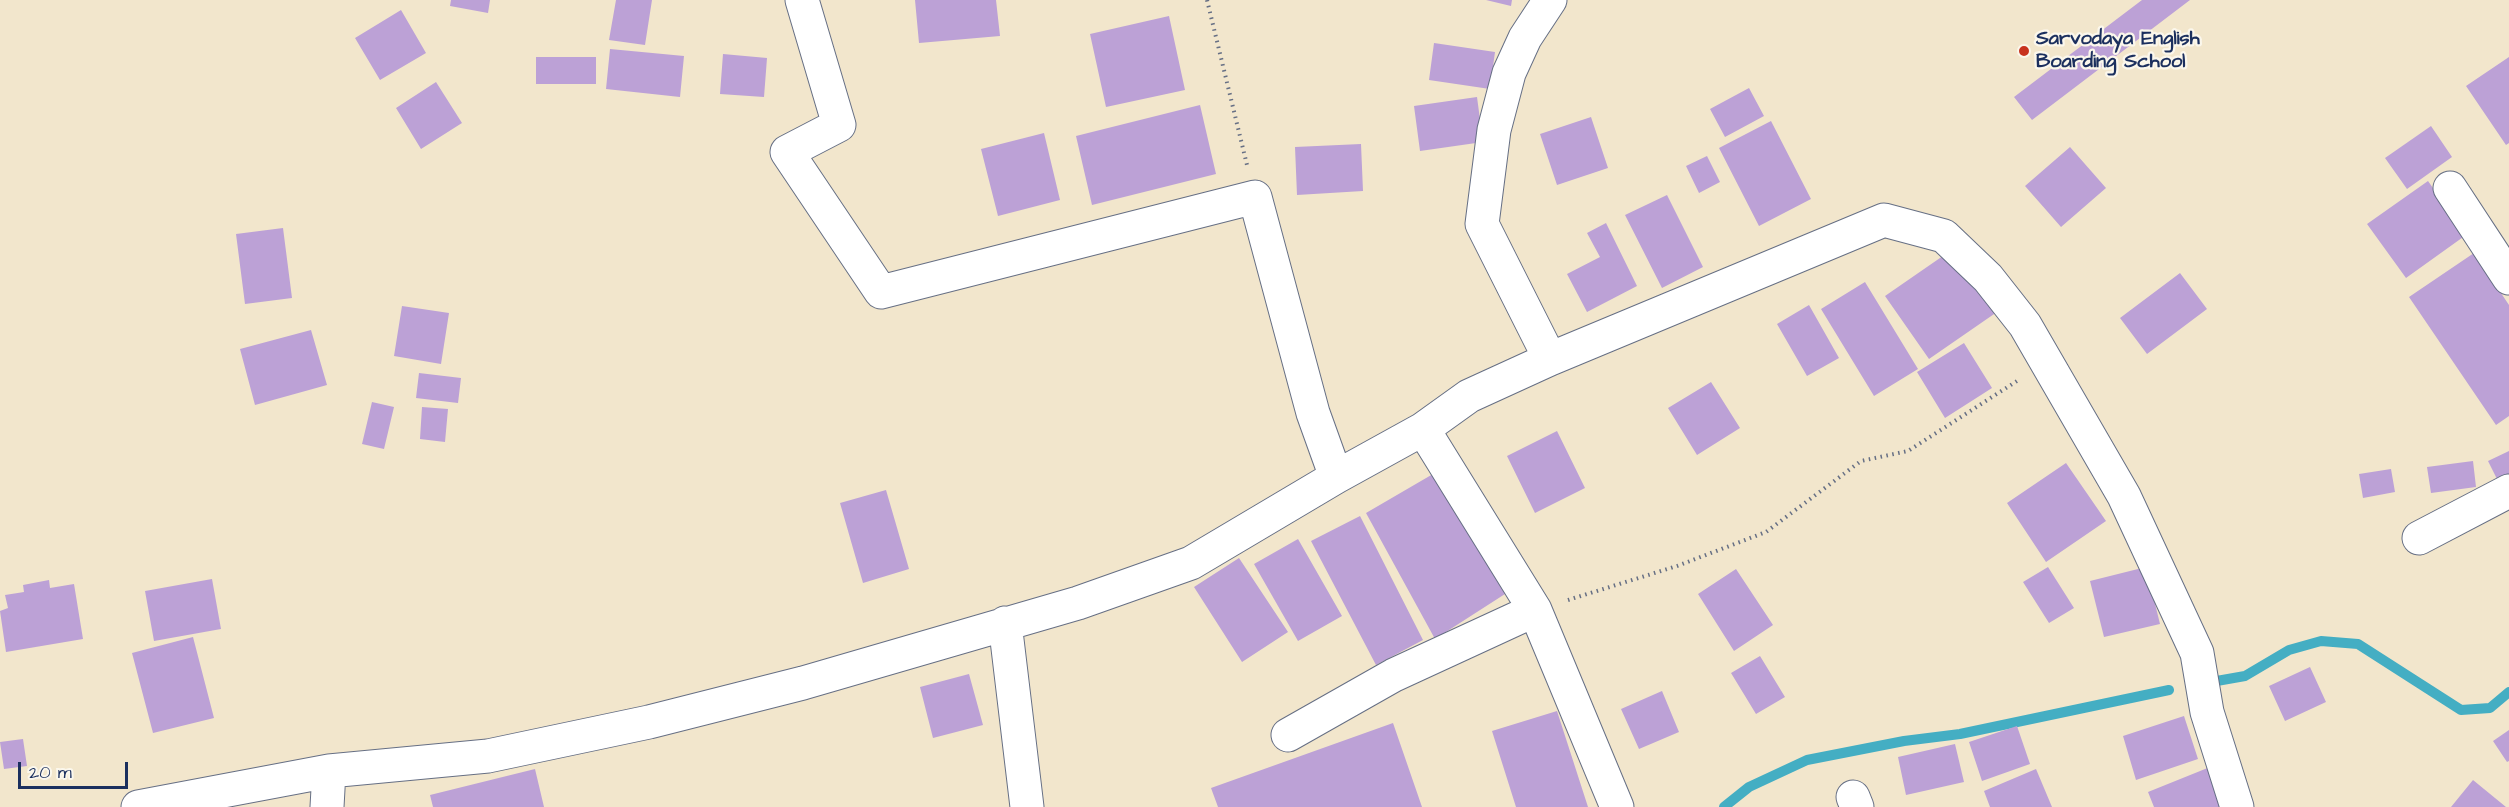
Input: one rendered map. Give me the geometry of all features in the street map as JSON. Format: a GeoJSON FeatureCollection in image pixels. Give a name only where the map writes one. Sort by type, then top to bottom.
{"type":"FeatureCollection","features":[{"type":"Feature","properties":{"kind":"street"},"geometry":{"type":"LineString","coordinates":[[802,0],[839,124],[787,152],[881,292],[1255,197],[1313,413],[1336,477]]}},
{"type":"Feature","properties":{"kind":"street"},"geometry":{"type":"LineString","coordinates":[[1550,0],[1525,38],[1509,73],[1494,130],[1482,224],[1550,359]]}},
{"type":"Feature","properties":{"kind":"street"},"geometry":{"type":"LineString","coordinates":[[2450,188],[2509,278]]}},
{"type":"Feature","properties":{"kind":"street"},"geometry":{"type":"LineString","coordinates":[[138,807],[329,771],[488,756],[649,722],[803,683],[1078,603],[1191,563],[1336,477],[1423,429],[1469,396],[1550,359],[1884,220],[1944,236],[1988,278],[2025,326],[2124,496],[2197,653],[2207,712],[2237,807]]}},
{"type":"Feature","properties":{"kind":"street"},"geometry":{"type":"LineString","coordinates":[[1423,429],[1535,610],[1617,807]]}},
{"type":"Feature","properties":{"kind":"street"},"geometry":{"type":"LineString","coordinates":[[2420,538],[2509,491]]}},
{"type":"Feature","properties":{"kind":"street"},"geometry":{"type":"LineString","coordinates":[[1288,735],[1394,675],[1535,610]]}},
{"type":"Feature","properties":{"kind":"street"},"geometry":{"type":"LineString","coordinates":[[1005,623],[1027,807]]}},
{"type":"Feature","properties":{"kind":"street"},"geometry":{"type":"LineString","coordinates":[[327,807],[329,771]]}},
{"type":"Feature","properties":{"kind":"path"},"geometry":{"type":"LineString","coordinates":[[1207,0],[1255,197]]}},
{"type":"Feature","properties":{"kind":"path"},"geometry":{"type":"LineString","coordinates":[[1535,610],[1677,566],[1766,532],[1861,461],[1908,451],[2046,362]]}},
{"type":"Feature","properties":{"kind":"building"},"geometry":{"type":"Polygon","coordinates":[[[451,0],[490,0],[488,13],[450,6],[451,0]]]}},
{"type":"Feature","properties":{"kind":"building"},"geometry":{"type":"Polygon","coordinates":[[[616,0],[652,0],[645,45],[609,40],[616,0]]]}},
{"type":"Feature","properties":{"kind":"building"},"geometry":{"type":"Polygon","coordinates":[[[915,0],[996,0],[1000,36],[919,43],[915,0]]]}},
{"type":"Feature","properties":{"kind":"building"},"geometry":{"type":"Polygon","coordinates":[[[1486,0],[1512,0],[1511,6],[1486,0]]]}},
{"type":"Feature","properties":{"kind":"building"},"geometry":{"type":"Polygon","coordinates":[[[2142,0],[2190,0],[2032,120],[2014,97],[2142,0]]]}},
{"type":"Feature","properties":{"kind":"building"},"geometry":{"type":"Polygon","coordinates":[[[401,10],[426,53],[380,80],[355,38],[401,10]]]}},
{"type":"Feature","properties":{"kind":"building"},"geometry":{"type":"Polygon","coordinates":[[[1169,16],[1185,90],[1106,107],[1090,34],[1169,16]]]}},
{"type":"Feature","properties":{"kind":"building"},"geometry":{"type":"Polygon","coordinates":[[[1434,43],[1495,52],[1490,89],[1429,80],[1434,43]]]}},
{"type":"Feature","properties":{"kind":"building"},"geometry":{"type":"Polygon","coordinates":[[[610,49],[684,56],[680,97],[606,89],[610,49]]]}},
{"type":"Feature","properties":{"kind":"building"},"geometry":{"type":"Polygon","coordinates":[[[723,54],[767,58],[764,97],[720,94],[723,54]]]}},
{"type":"Feature","properties":{"kind":"building"},"geometry":{"type":"Polygon","coordinates":[[[536,57],[596,57],[596,84],[536,84],[536,57]]]}},
{"type":"Feature","properties":{"kind":"building"},"geometry":{"type":"Polygon","coordinates":[[[2509,57],[2509,143],[2506,145],[2466,86],[2509,57]]]}},
{"type":"Feature","properties":{"kind":"building"},"geometry":{"type":"Polygon","coordinates":[[[436,82],[462,123],[421,149],[396,108],[436,82]]]}},
{"type":"Feature","properties":{"kind":"building"},"geometry":{"type":"Polygon","coordinates":[[[1749,88],[1764,116],[1725,137],[1710,109],[1749,88]]]}},
{"type":"Feature","properties":{"kind":"building"},"geometry":{"type":"Polygon","coordinates":[[[1477,97],[1483,142],[1420,151],[1414,106],[1477,97]]]}},
{"type":"Feature","properties":{"kind":"building"},"geometry":{"type":"Polygon","coordinates":[[[1200,105],[1216,174],[1092,205],[1076,136],[1200,105]]]}},
{"type":"Feature","properties":{"kind":"building"},"geometry":{"type":"Polygon","coordinates":[[[1591,117],[1608,168],[1557,185],[1540,134],[1591,117]]]}},
{"type":"Feature","properties":{"kind":"building"},"geometry":{"type":"Polygon","coordinates":[[[1771,121],[1811,199],[1759,226],[1719,148],[1771,121]]]}},
{"type":"Feature","properties":{"kind":"building"},"geometry":{"type":"Polygon","coordinates":[[[2431,126],[2452,157],[2407,189],[2385,158],[2431,126]]]}},
{"type":"Feature","properties":{"kind":"building"},"geometry":{"type":"Polygon","coordinates":[[[1044,133],[1060,200],[998,216],[981,149],[1044,133]]]}},
{"type":"Feature","properties":{"kind":"building"},"geometry":{"type":"Polygon","coordinates":[[[1361,144],[1363,191],[1297,195],[1295,147],[1361,144]]]}},
{"type":"Feature","properties":{"kind":"building"},"geometry":{"type":"Polygon","coordinates":[[[2070,147],[2106,188],[2061,227],[2025,186],[2070,147]]]}},
{"type":"Feature","properties":{"kind":"building"},"geometry":{"type":"Polygon","coordinates":[[[1707,156],[1720,182],[1699,193],[1686,166],[1707,156]]]}},
{"type":"Feature","properties":{"kind":"building"},"geometry":{"type":"Polygon","coordinates":[[[2428,181],[2466,235],[2406,278],[2367,224],[2428,181]]]}},
{"type":"Feature","properties":{"kind":"building"},"geometry":{"type":"Polygon","coordinates":[[[1667,195],[1703,267],[1662,288],[1625,215],[1667,195]]]}},
{"type":"Feature","properties":{"kind":"building"},"geometry":{"type":"Polygon","coordinates":[[[1606,223],[1637,286],[1587,312],[1567,274],[1600,257],[1587,233],[1606,223]]]}},
{"type":"Feature","properties":{"kind":"building"},"geometry":{"type":"Polygon","coordinates":[[[283,228],[292,298],[245,304],[236,234],[283,228]]]}},
{"type":"Feature","properties":{"kind":"building"},"geometry":{"type":"Polygon","coordinates":[[[1953,249],[1997,312],[1929,359],[1885,296],[1953,249]]]}},
{"type":"Feature","properties":{"kind":"building"},"geometry":{"type":"Polygon","coordinates":[[[2474,253],[2509,305],[2509,416],[2496,425],[2409,297],[2474,253]]]}},
{"type":"Feature","properties":{"kind":"building"},"geometry":{"type":"Polygon","coordinates":[[[2180,273],[2207,309],[2147,354],[2120,318],[2180,273]]]}},
{"type":"Feature","properties":{"kind":"building"},"geometry":{"type":"Polygon","coordinates":[[[1865,282],[1918,369],[1874,396],[1821,309],[1865,282]]]}},
{"type":"Feature","properties":{"kind":"building"},"geometry":{"type":"Polygon","coordinates":[[[1809,305],[1839,358],[1807,376],[1777,324],[1809,305]]]}},
{"type":"Feature","properties":{"kind":"building"},"geometry":{"type":"Polygon","coordinates":[[[402,306],[449,313],[441,364],[394,356],[402,306]]]}},
{"type":"Feature","properties":{"kind":"building"},"geometry":{"type":"Polygon","coordinates":[[[311,330],[327,385],[255,405],[240,349],[311,330]]]}},
{"type":"Feature","properties":{"kind":"building"},"geometry":{"type":"Polygon","coordinates":[[[1964,343],[1992,388],[1945,418],[1917,372],[1964,343]]]}},
{"type":"Feature","properties":{"kind":"building"},"geometry":{"type":"Polygon","coordinates":[[[419,373],[461,378],[458,403],[416,398],[419,373]]]}},
{"type":"Feature","properties":{"kind":"building"},"geometry":{"type":"Polygon","coordinates":[[[1711,382],[1740,428],[1697,455],[1668,408],[1711,382]]]}},
{"type":"Feature","properties":{"kind":"building"},"geometry":{"type":"Polygon","coordinates":[[[372,402],[394,407],[384,449],[362,444],[372,402]]]}},
{"type":"Feature","properties":{"kind":"building"},"geometry":{"type":"Polygon","coordinates":[[[422,407],[448,409],[445,442],[420,439],[422,407]]]}},
{"type":"Feature","properties":{"kind":"building"},"geometry":{"type":"Polygon","coordinates":[[[1557,431],[1585,488],[1535,513],[1507,456],[1557,431]]]}},
{"type":"Feature","properties":{"kind":"building"},"geometry":{"type":"Polygon","coordinates":[[[2509,451],[2509,478],[2499,483],[2488,461],[2509,451]]]}},
{"type":"Feature","properties":{"kind":"building"},"geometry":{"type":"Polygon","coordinates":[[[2473,461],[2476,487],[2431,493],[2427,467],[2473,461]]]}},
{"type":"Feature","properties":{"kind":"building"},"geometry":{"type":"Polygon","coordinates":[[[2066,463],[2106,521],[2046,562],[2007,503],[2066,463]]]}},
{"type":"Feature","properties":{"kind":"building"},"geometry":{"type":"Polygon","coordinates":[[[2391,469],[2395,492],[2363,498],[2359,474],[2391,469]]]}},
{"type":"Feature","properties":{"kind":"building"},"geometry":{"type":"Polygon","coordinates":[[[1433,474],[1505,594],[1435,639],[1366,513],[1433,474]]]}},
{"type":"Feature","properties":{"kind":"building"},"geometry":{"type":"Polygon","coordinates":[[[886,490],[909,569],[863,583],[840,503],[886,490]]]}},
{"type":"Feature","properties":{"kind":"building"},"geometry":{"type":"Polygon","coordinates":[[[1360,516],[1423,640],[1376,665],[1311,541],[1360,516]]]}},
{"type":"Feature","properties":{"kind":"building"},"geometry":{"type":"Polygon","coordinates":[[[1298,539],[1342,616],[1298,641],[1254,564],[1298,539]]]}},
{"type":"Feature","properties":{"kind":"building"},"geometry":{"type":"Polygon","coordinates":[[[1239,558],[1288,632],[1242,662],[1194,587],[1239,558]]]}},
{"type":"Feature","properties":{"kind":"building"},"geometry":{"type":"Polygon","coordinates":[[[2048,567],[2074,608],[2049,623],[2023,582],[2048,567]]]}},
{"type":"Feature","properties":{"kind":"building"},"geometry":{"type":"Polygon","coordinates":[[[2146,567],[2160,624],[2104,637],[2090,581],[2146,567]]]}},
{"type":"Feature","properties":{"kind":"building"},"geometry":{"type":"Polygon","coordinates":[[[1736,569],[1773,625],[1734,651],[1698,594],[1736,569]]]}},
{"type":"Feature","properties":{"kind":"building"},"geometry":{"type":"Polygon","coordinates":[[[212,579],[221,629],[154,641],[145,591],[212,579]]]}},
{"type":"Feature","properties":{"kind":"building"},"geometry":{"type":"Polygon","coordinates":[[[49,580],[50,588],[74,584],[83,639],[6,652],[0,611],[8,608],[5,595],[24,592],[23,585],[49,580]]]}},
{"type":"Feature","properties":{"kind":"building"},"geometry":{"type":"Polygon","coordinates":[[[193,637],[214,718],[153,733],[132,653],[193,637]]]}},
{"type":"Feature","properties":{"kind":"building"},"geometry":{"type":"Polygon","coordinates":[[[1760,656],[1785,697],[1756,714],[1731,673],[1760,656]]]}},
{"type":"Feature","properties":{"kind":"building"},"geometry":{"type":"Polygon","coordinates":[[[2310,667],[2326,702],[2285,721],[2269,686],[2310,667]]]}},
{"type":"Feature","properties":{"kind":"building"},"geometry":{"type":"Polygon","coordinates":[[[969,674],[983,725],[933,738],[920,687],[969,674]]]}},
{"type":"Feature","properties":{"kind":"building"},"geometry":{"type":"Polygon","coordinates":[[[1662,691],[1679,732],[1639,749],[1621,709],[1662,691]]]}},
{"type":"Feature","properties":{"kind":"building"},"geometry":{"type":"Polygon","coordinates":[[[1557,711],[1588,807],[1516,807],[1492,731],[1557,711]]]}},
{"type":"Feature","properties":{"kind":"building"},"geometry":{"type":"Polygon","coordinates":[[[2184,716],[2198,759],[2136,780],[2123,736],[2184,716]]]}},
{"type":"Feature","properties":{"kind":"building"},"geometry":{"type":"Polygon","coordinates":[[[1393,723],[1422,807],[1218,807],[1211,788],[1393,723]]]}},
{"type":"Feature","properties":{"kind":"building"},"geometry":{"type":"Polygon","coordinates":[[[2017,726],[2030,764],[1982,781],[1969,742],[2017,726]]]}},
{"type":"Feature","properties":{"kind":"building"},"geometry":{"type":"Polygon","coordinates":[[[2509,730],[2509,761],[2507,762],[2493,741],[2509,730]]]}},
{"type":"Feature","properties":{"kind":"building"},"geometry":{"type":"Polygon","coordinates":[[[23,739],[27,766],[4,769],[0,742],[23,739]]]}},
{"type":"Feature","properties":{"kind":"building"},"geometry":{"type":"Polygon","coordinates":[[[1955,744],[1964,782],[1906,795],[1898,757],[1955,744]]]}},
{"type":"Feature","properties":{"kind":"building"},"geometry":{"type":"Polygon","coordinates":[[[2215,765],[2232,807],[2154,807],[2148,792],[2215,765]]]}},
{"type":"Feature","properties":{"kind":"building"},"geometry":{"type":"Polygon","coordinates":[[[535,769],[544,807],[433,807],[430,795],[535,769]]]}},
{"type":"Feature","properties":{"kind":"building"},"geometry":{"type":"Polygon","coordinates":[[[2036,769],[2052,807],[1990,807],[1984,791],[2036,769]]]}},
{"type":"Feature","properties":{"kind":"building"},"geometry":{"type":"Polygon","coordinates":[[[2473,780],[2506,807],[2451,807],[2473,780]]]}},
{"type":"Feature","properties":{"kind":"waterway"},"geometry":{"type":"LineString","coordinates":[[2211,682],[2245,676],[2289,650],[2321,641],[2358,644],[2461,710],[2490,708],[2509,692]]}},
{"type":"Feature","properties":{"kind":"waterway"},"geometry":{"type":"LineString","coordinates":[[1724,807],[1749,787],[1807,760],[1904,741],[1960,734],[2169,690]]}},
{"type":"Feature","properties":{"kind":"place","name":"Sarvodaya English Boarding School"},"geometry":{"type":"Point","coordinates":[2024,51]}}]}
